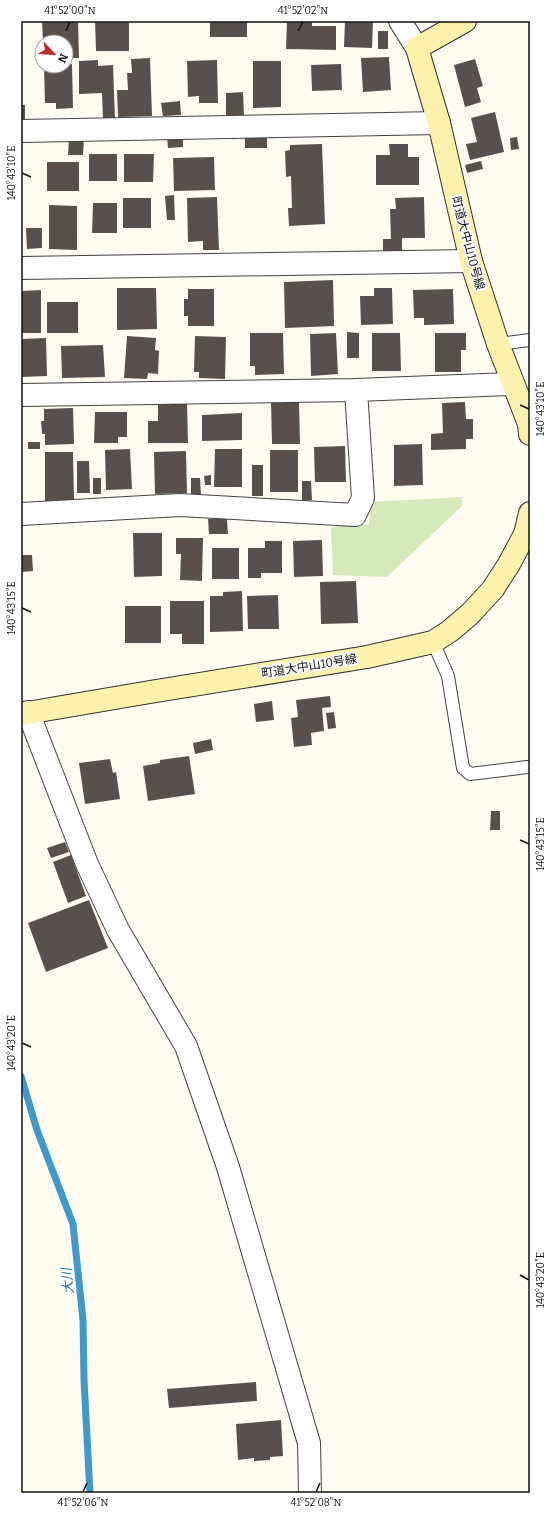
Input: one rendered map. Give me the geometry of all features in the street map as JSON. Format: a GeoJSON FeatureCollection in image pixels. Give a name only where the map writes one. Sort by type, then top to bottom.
{"type":"FeatureCollection","features":[{"type":"Feature","properties":{"kind":"street"},"geometry":{"type":"LineString","coordinates":[[400,21],[417,48],[465,21]]}},
{"type":"Feature","properties":{"kind":"street","name":"町道大中山10号線"},"geometry":{"type":"LineString","coordinates":[[417,48],[439,123],[471,261],[512,384],[529,424],[530,434]]}},
{"type":"Feature","properties":{"kind":"street"},"geometry":{"type":"LineString","coordinates":[[21,131],[439,123]]}},
{"type":"Feature","properties":{"kind":"street"},"geometry":{"type":"LineString","coordinates":[[21,268],[471,261]]}},
{"type":"Feature","properties":{"kind":"street"},"geometry":{"type":"LineString","coordinates":[[21,395],[356,390],[512,384]]}},
{"type":"Feature","properties":{"kind":"street"},"geometry":{"type":"LineString","coordinates":[[21,514],[180,505],[355,515],[363,498],[356,390]]}},
{"type":"Feature","properties":{"kind":"street","name":"町道大中山10号線"},"geometry":{"type":"LineString","coordinates":[[25,713],[367,657],[433,642],[450,631],[470,614],[493,589],[528,536],[530,513]]}},
{"type":"Feature","properties":{"kind":"street"},"geometry":{"type":"LineString","coordinates":[[25,713],[87,864],[118,930],[186,1046],[228,1166],[309,1443],[310,1493]]}},
{"type":"Feature","properties":{"kind":"lane"},"geometry":{"type":"LineString","coordinates":[[498,344],[530,340]]}},
{"type":"Feature","properties":{"kind":"lane"},"geometry":{"type":"LineString","coordinates":[[433,642],[448,676],[463,768],[470,774],[527,767]]}},
{"type":"Feature","properties":{"kind":"green space"},"geometry":{"type":"Polygon","coordinates":[[[462,497],[462,506],[387,577],[333,575],[331,527],[369,524],[371,502],[462,497]]]}},
{"type":"Feature","properties":{"kind":"building"},"geometry":{"type":"Polygon","coordinates":[[[42,21],[78,21],[79,58],[74,58],[74,34],[43,34],[42,21]]]}},
{"type":"Feature","properties":{"kind":"building"},"geometry":{"type":"Polygon","coordinates":[[[95,21],[129,21],[129,51],[96,51],[95,21]]]}},
{"type":"Feature","properties":{"kind":"building"},"geometry":{"type":"Polygon","coordinates":[[[210,21],[247,21],[247,37],[210,37],[210,21]]]}},
{"type":"Feature","properties":{"kind":"building"},"geometry":{"type":"Polygon","coordinates":[[[287,21],[312,21],[312,26],[336,26],[336,50],[286,49],[287,21]]]}},
{"type":"Feature","properties":{"kind":"building"},"geometry":{"type":"Polygon","coordinates":[[[345,21],[373,21],[372,48],[344,47],[345,21]]]}},
{"type":"Feature","properties":{"kind":"building"},"geometry":{"type":"Polygon","coordinates":[[[378,31],[388,31],[388,49],[378,49],[378,31]]]}},
{"type":"Feature","properties":{"kind":"building"},"geometry":{"type":"Polygon","coordinates":[[[389,57],[391,90],[363,92],[361,58],[389,57]]]}},
{"type":"Feature","properties":{"kind":"building"},"geometry":{"type":"Polygon","coordinates":[[[150,58],[152,116],[118,117],[117,90],[128,90],[127,73],[132,73],[131,59],[150,58]]]}},
{"type":"Feature","properties":{"kind":"building"},"geometry":{"type":"Polygon","coordinates":[[[475,59],[483,86],[477,88],[481,102],[465,107],[454,65],[475,59]]]}},
{"type":"Feature","properties":{"kind":"building"},"geometry":{"type":"Polygon","coordinates":[[[98,60],[98,66],[113,65],[115,119],[103,119],[102,93],[79,94],[79,61],[98,60]]]}},
{"type":"Feature","properties":{"kind":"building"},"geometry":{"type":"Polygon","coordinates":[[[217,60],[218,103],[199,103],[199,96],[188,97],[187,61],[217,60]]]}},
{"type":"Feature","properties":{"kind":"building"},"geometry":{"type":"Polygon","coordinates":[[[253,61],[281,61],[281,107],[253,108],[253,61]]]}},
{"type":"Feature","properties":{"kind":"building"},"geometry":{"type":"Polygon","coordinates":[[[341,64],[342,90],[312,91],[311,65],[341,64]]]}},
{"type":"Feature","properties":{"kind":"building"},"geometry":{"type":"Polygon","coordinates":[[[44,74],[72,74],[73,108],[56,109],[56,103],[45,103],[44,74]]]}},
{"type":"Feature","properties":{"kind":"building"},"geometry":{"type":"Polygon","coordinates":[[[243,92],[244,115],[226,115],[226,93],[243,92]]]}},
{"type":"Feature","properties":{"kind":"building"},"geometry":{"type":"Polygon","coordinates":[[[180,101],[181,115],[163,116],[161,103],[180,101]]]}},
{"type":"Feature","properties":{"kind":"building"},"geometry":{"type":"Polygon","coordinates":[[[21,105],[25,105],[25,119],[21,119],[21,105]]]}},
{"type":"Feature","properties":{"kind":"building"},"geometry":{"type":"Polygon","coordinates":[[[495,112],[504,152],[470,160],[466,144],[477,142],[471,118],[495,112]]]}},
{"type":"Feature","properties":{"kind":"building"},"geometry":{"type":"Polygon","coordinates":[[[245,135],[267,135],[267,148],[245,148],[245,135]]]}},
{"type":"Feature","properties":{"kind":"building"},"geometry":{"type":"Polygon","coordinates":[[[183,136],[183,147],[168,148],[167,137],[183,136]]]}},
{"type":"Feature","properties":{"kind":"building"},"geometry":{"type":"Polygon","coordinates":[[[69,137],[84,137],[83,155],[68,155],[69,137]]]}},
{"type":"Feature","properties":{"kind":"building"},"geometry":{"type":"Polygon","coordinates":[[[517,137],[519,149],[511,150],[510,138],[517,137]]]}},
{"type":"Feature","properties":{"kind":"building"},"geometry":{"type":"Polygon","coordinates":[[[322,144],[325,224],[289,226],[288,208],[292,208],[291,176],[286,177],[285,151],[290,150],[290,145],[322,144]]]}},
{"type":"Feature","properties":{"kind":"building"},"geometry":{"type":"Polygon","coordinates":[[[389,144],[408,144],[408,157],[419,157],[419,185],[376,185],[376,155],[390,155],[389,144]]]}},
{"type":"Feature","properties":{"kind":"building"},"geometry":{"type":"Polygon","coordinates":[[[89,154],[117,154],[117,181],[89,181],[89,154]]]}},
{"type":"Feature","properties":{"kind":"building"},"geometry":{"type":"Polygon","coordinates":[[[124,154],[154,154],[153,182],[124,182],[124,154]]]}},
{"type":"Feature","properties":{"kind":"building"},"geometry":{"type":"Polygon","coordinates":[[[214,157],[215,190],[174,191],[173,158],[214,157]]]}},
{"type":"Feature","properties":{"kind":"building"},"geometry":{"type":"Polygon","coordinates":[[[481,161],[483,169],[467,173],[465,165],[481,161]]]}},
{"type":"Feature","properties":{"kind":"building"},"geometry":{"type":"Polygon","coordinates":[[[47,162],[79,162],[79,191],[47,191],[47,162]]]}},
{"type":"Feature","properties":{"kind":"building"},"geometry":{"type":"Polygon","coordinates":[[[174,195],[175,220],[167,220],[165,196],[174,195]]]}},
{"type":"Feature","properties":{"kind":"building"},"geometry":{"type":"Polygon","coordinates":[[[217,197],[219,250],[203,250],[203,241],[188,242],[187,198],[217,197]]]}},
{"type":"Feature","properties":{"kind":"building"},"geometry":{"type":"Polygon","coordinates":[[[424,197],[425,238],[402,238],[402,252],[383,252],[383,239],[391,239],[390,209],[396,209],[395,198],[424,197]]]}},
{"type":"Feature","properties":{"kind":"building"},"geometry":{"type":"Polygon","coordinates":[[[123,198],[151,198],[151,228],[123,228],[123,198]]]}},
{"type":"Feature","properties":{"kind":"building"},"geometry":{"type":"Polygon","coordinates":[[[93,203],[117,203],[117,233],[92,233],[93,203]]]}},
{"type":"Feature","properties":{"kind":"building"},"geometry":{"type":"Polygon","coordinates":[[[49,205],[77,206],[77,250],[49,249],[49,205]]]}},
{"type":"Feature","properties":{"kind":"building"},"geometry":{"type":"Polygon","coordinates":[[[26,228],[42,228],[42,248],[27,249],[26,228]]]}},
{"type":"Feature","properties":{"kind":"building"},"geometry":{"type":"Polygon","coordinates":[[[333,280],[334,326],[285,328],[284,282],[333,280]]]}},
{"type":"Feature","properties":{"kind":"building"},"geometry":{"type":"Polygon","coordinates":[[[117,288],[156,288],[157,329],[117,330],[117,288]]]}},
{"type":"Feature","properties":{"kind":"building"},"geometry":{"type":"Polygon","coordinates":[[[374,288],[392,288],[393,324],[361,325],[360,296],[374,296],[374,288]]]}},
{"type":"Feature","properties":{"kind":"building"},"geometry":{"type":"Polygon","coordinates":[[[188,289],[214,289],[214,326],[188,326],[188,316],[184,316],[184,299],[188,299],[188,289]]]}},
{"type":"Feature","properties":{"kind":"building"},"geometry":{"type":"Polygon","coordinates":[[[453,289],[454,324],[424,325],[424,318],[414,318],[413,290],[453,289]]]}},
{"type":"Feature","properties":{"kind":"building"},"geometry":{"type":"Polygon","coordinates":[[[41,290],[41,333],[21,333],[21,291],[41,290]]]}},
{"type":"Feature","properties":{"kind":"building"},"geometry":{"type":"Polygon","coordinates":[[[47,302],[78,302],[78,333],[47,333],[47,302]]]}},
{"type":"Feature","properties":{"kind":"building"},"geometry":{"type":"Polygon","coordinates":[[[347,332],[359,333],[359,358],[347,358],[347,332]]]}},
{"type":"Feature","properties":{"kind":"building"},"geometry":{"type":"Polygon","coordinates":[[[250,333],[283,333],[284,374],[255,375],[255,366],[250,366],[250,333]]]}},
{"type":"Feature","properties":{"kind":"building"},"geometry":{"type":"Polygon","coordinates":[[[336,333],[338,374],[311,376],[310,334],[336,333]]]}},
{"type":"Feature","properties":{"kind":"building"},"geometry":{"type":"Polygon","coordinates":[[[372,333],[400,333],[401,371],[372,371],[372,333]]]}},
{"type":"Feature","properties":{"kind":"building"},"geometry":{"type":"Polygon","coordinates":[[[435,333],[466,333],[466,350],[461,350],[461,372],[435,372],[435,333]]]}},
{"type":"Feature","properties":{"kind":"building"},"geometry":{"type":"Polygon","coordinates":[[[127,336],[156,338],[155,350],[159,351],[158,374],[148,373],[147,379],[124,378],[127,336]]]}},
{"type":"Feature","properties":{"kind":"building"},"geometry":{"type":"Polygon","coordinates":[[[195,336],[226,337],[225,379],[199,378],[199,372],[194,372],[195,336]]]}},
{"type":"Feature","properties":{"kind":"building"},"geometry":{"type":"Polygon","coordinates":[[[46,338],[47,376],[21,377],[21,339],[46,338]]]}},
{"type":"Feature","properties":{"kind":"building"},"geometry":{"type":"Polygon","coordinates":[[[103,345],[105,377],[62,378],[61,346],[103,345]]]}},
{"type":"Feature","properties":{"kind":"building"},"geometry":{"type":"Polygon","coordinates":[[[299,401],[300,444],[272,444],[271,402],[299,401]]]}},
{"type":"Feature","properties":{"kind":"building"},"geometry":{"type":"Polygon","coordinates":[[[465,402],[466,419],[473,419],[473,439],[466,439],[466,449],[431,450],[431,434],[443,433],[442,403],[465,402]]]}},
{"type":"Feature","properties":{"kind":"building"},"geometry":{"type":"Polygon","coordinates":[[[158,404],[187,404],[188,443],[148,443],[148,421],[158,421],[158,404]]]}},
{"type":"Feature","properties":{"kind":"building"},"geometry":{"type":"Polygon","coordinates":[[[73,408],[74,444],[45,445],[45,434],[42,434],[41,421],[44,421],[44,409],[73,408]]]}},
{"type":"Feature","properties":{"kind":"building"},"geometry":{"type":"Polygon","coordinates":[[[95,412],[127,412],[127,437],[118,437],[118,443],[94,443],[95,412]]]}},
{"type":"Feature","properties":{"kind":"building"},"geometry":{"type":"Polygon","coordinates":[[[242,413],[242,440],[202,441],[202,415],[242,413]]]}},
{"type":"Feature","properties":{"kind":"building"},"geometry":{"type":"Polygon","coordinates":[[[28,442],[40,442],[40,449],[28,449],[28,442]]]}},
{"type":"Feature","properties":{"kind":"building"},"geometry":{"type":"Polygon","coordinates":[[[422,444],[423,485],[394,486],[394,445],[422,444]]]}},
{"type":"Feature","properties":{"kind":"building"},"geometry":{"type":"Polygon","coordinates":[[[345,446],[346,482],[315,482],[314,447],[345,446]]]}},
{"type":"Feature","properties":{"kind":"building"},"geometry":{"type":"Polygon","coordinates":[[[130,449],[132,489],[106,490],[105,450],[130,449]]]}},
{"type":"Feature","properties":{"kind":"building"},"geometry":{"type":"Polygon","coordinates":[[[215,449],[242,449],[242,487],[214,487],[215,449]]]}},
{"type":"Feature","properties":{"kind":"building"},"geometry":{"type":"Polygon","coordinates":[[[270,450],[298,450],[298,492],[270,492],[270,450]]]}},
{"type":"Feature","properties":{"kind":"building"},"geometry":{"type":"Polygon","coordinates":[[[186,451],[187,493],[155,494],[154,452],[186,451]]]}},
{"type":"Feature","properties":{"kind":"building"},"geometry":{"type":"Polygon","coordinates":[[[45,452],[73,452],[74,500],[45,501],[45,452]]]}},
{"type":"Feature","properties":{"kind":"building"},"geometry":{"type":"Polygon","coordinates":[[[77,461],[89,461],[90,493],[77,493],[77,461]]]}},
{"type":"Feature","properties":{"kind":"building"},"geometry":{"type":"Polygon","coordinates":[[[252,465],[263,465],[263,496],[252,496],[252,465]]]}},
{"type":"Feature","properties":{"kind":"building"},"geometry":{"type":"Polygon","coordinates":[[[211,475],[211,485],[205,485],[204,476],[211,475]]]}},
{"type":"Feature","properties":{"kind":"building"},"geometry":{"type":"Polygon","coordinates":[[[93,478],[101,478],[101,494],[93,494],[93,478]]]}},
{"type":"Feature","properties":{"kind":"building"},"geometry":{"type":"Polygon","coordinates":[[[191,478],[200,478],[201,495],[191,496],[191,478]]]}},
{"type":"Feature","properties":{"kind":"building"},"geometry":{"type":"Polygon","coordinates":[[[302,481],[311,481],[312,500],[302,501],[302,481]]]}},
{"type":"Feature","properties":{"kind":"building"},"geometry":{"type":"Polygon","coordinates":[[[208,519],[227,519],[228,534],[209,534],[208,519]]]}},
{"type":"Feature","properties":{"kind":"building"},"geometry":{"type":"Polygon","coordinates":[[[133,533],[162,533],[162,576],[134,577],[133,533]]]}},
{"type":"Feature","properties":{"kind":"building"},"geometry":{"type":"Polygon","coordinates":[[[176,538],[203,538],[202,581],[180,580],[181,554],[176,554],[176,538]]]}},
{"type":"Feature","properties":{"kind":"building"},"geometry":{"type":"Polygon","coordinates":[[[322,540],[323,576],[294,577],[293,541],[322,540]]]}},
{"type":"Feature","properties":{"kind":"building"},"geometry":{"type":"Polygon","coordinates":[[[265,541],[282,541],[282,573],[261,573],[261,578],[248,578],[248,548],[265,548],[265,541]]]}},
{"type":"Feature","properties":{"kind":"building"},"geometry":{"type":"Polygon","coordinates":[[[212,548],[239,548],[239,579],[212,579],[212,548]]]}},
{"type":"Feature","properties":{"kind":"building"},"geometry":{"type":"Polygon","coordinates":[[[21,555],[32,555],[33,571],[21,572],[21,555]]]}},
{"type":"Feature","properties":{"kind":"building"},"geometry":{"type":"Polygon","coordinates":[[[356,581],[358,623],[321,624],[320,582],[356,581]]]}},
{"type":"Feature","properties":{"kind":"building"},"geometry":{"type":"Polygon","coordinates":[[[242,591],[243,631],[210,632],[210,596],[223,596],[223,592],[242,591]]]}},
{"type":"Feature","properties":{"kind":"building"},"geometry":{"type":"Polygon","coordinates":[[[278,595],[279,629],[248,629],[247,596],[278,595]]]}},
{"type":"Feature","properties":{"kind":"building"},"geometry":{"type":"Polygon","coordinates":[[[170,601],[204,601],[204,644],[182,644],[182,634],[170,634],[170,601]]]}},
{"type":"Feature","properties":{"kind":"building"},"geometry":{"type":"Polygon","coordinates":[[[125,606],[161,606],[161,643],[125,643],[125,606]]]}},
{"type":"Feature","properties":{"kind":"building"},"geometry":{"type":"Polygon","coordinates":[[[330,696],[331,707],[322,708],[324,731],[311,733],[312,745],[294,747],[291,718],[298,717],[296,700],[330,696]]]}},
{"type":"Feature","properties":{"kind":"building"},"geometry":{"type":"Polygon","coordinates":[[[272,701],[274,720],[256,722],[254,704],[272,701]]]}},
{"type":"Feature","properties":{"kind":"building"},"geometry":{"type":"Polygon","coordinates":[[[334,712],[336,728],[328,729],[326,713],[334,712]]]}},
{"type":"Feature","properties":{"kind":"building"},"geometry":{"type":"Polygon","coordinates":[[[211,739],[213,750],[195,754],[193,743],[211,739]]]}},
{"type":"Feature","properties":{"kind":"building"},"geometry":{"type":"Polygon","coordinates":[[[189,756],[195,794],[148,801],[143,766],[160,763],[160,760],[189,756]]]}},
{"type":"Feature","properties":{"kind":"building"},"geometry":{"type":"Polygon","coordinates":[[[110,759],[113,773],[116,772],[120,799],[85,804],[79,763],[110,759]]]}},
{"type":"Feature","properties":{"kind":"building"},"geometry":{"type":"Polygon","coordinates":[[[491,811],[500,811],[500,830],[490,830],[491,811]]]}},
{"type":"Feature","properties":{"kind":"building"},"geometry":{"type":"Polygon","coordinates":[[[65,842],[69,852],[51,858],[47,848],[65,842]]]}},
{"type":"Feature","properties":{"kind":"building"},"geometry":{"type":"Polygon","coordinates":[[[71,855],[86,896],[68,903],[53,862],[71,855]]]}},
{"type":"Feature","properties":{"kind":"building"},"geometry":{"type":"Polygon","coordinates":[[[89,900],[108,948],[46,972],[28,923],[89,900]]]}},
{"type":"Feature","properties":{"kind":"building"},"geometry":{"type":"Polygon","coordinates":[[[256,1382],[257,1401],[169,1408],[167,1389],[256,1382]]]}},
{"type":"Feature","properties":{"kind":"building"},"geometry":{"type":"Polygon","coordinates":[[[281,1420],[283,1456],[270,1457],[270,1460],[254,1461],[254,1458],[238,1460],[236,1424],[281,1420]]]}},
{"type":"Feature","properties":{"kind":"waterway","name":"大川"},"geometry":{"type":"LineString","coordinates":[[21,1076],[37,1130],[73,1224],[83,1320],[84,1380],[90,1493]]}}]}
